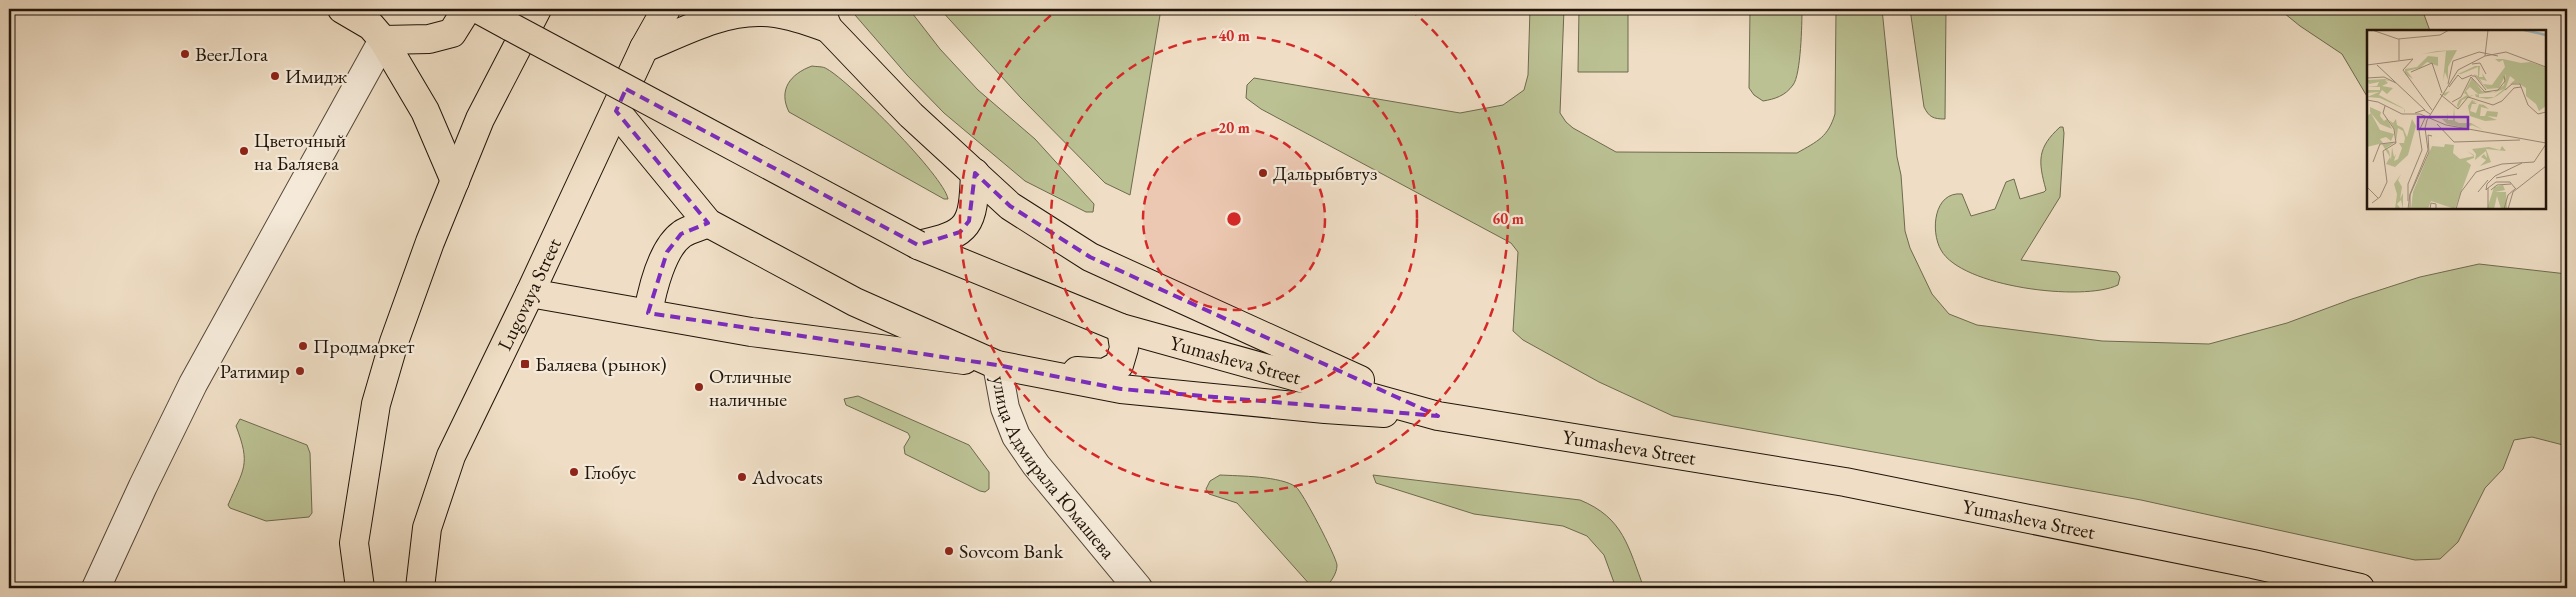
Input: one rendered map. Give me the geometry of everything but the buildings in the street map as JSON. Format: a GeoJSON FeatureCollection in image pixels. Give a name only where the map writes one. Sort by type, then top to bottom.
{"type":"FeatureCollection","features":[{"type":"Feature","properties":{"kind":"main road"},"geometry":{"type":"LineString","coordinates":[[342,9],[371,26],[383,40],[425,112],[455,181]]}},
{"type":"Feature","properties":{"kind":"main road"},"geometry":{"type":"LineString","coordinates":[[383,40],[430,39],[452,33],[466,9]]}},
{"type":"Feature","properties":{"kind":"main road","name":"Yumasheva Street"},"geometry":{"type":"LineString","coordinates":[[478,9],[918,245],[1122,328],[1438,416],[1854,484],[2253,564],[2360,588]]}},
{"type":"Feature","properties":{"kind":"main road"},"geometry":{"type":"LineString","coordinates":[[360,588],[354,544],[376,404],[394,342],[430,242],[480,119],[537,9]]}},
{"type":"Feature","properties":{"kind":"main road","name":"Lugovaya Street"},"geometry":{"type":"LineString","coordinates":[[420,588],[427,528],[451,456],[616,112],[644,48],[666,9]]}},
{"type":"Feature","properties":{"kind":"main road"},"geometry":{"type":"LineString","coordinates":[[644,48],[714,20],[740,13],[762,12],[786,16],[824,18],[911,115],[1010,206],[1090,257],[1438,416]]}},
{"type":"Feature","properties":{"kind":"main road"},"geometry":{"type":"LineString","coordinates":[[616,112],[708,223],[855,302],[997,365],[1104,373],[1119,365],[1124,348],[1122,328]]}},
{"type":"Feature","properties":{"kind":"main road"},"geometry":{"type":"LineString","coordinates":[[918,245],[942,240],[960,232],[969,221],[974,206],[975,173]]}},
{"type":"Feature","properties":{"kind":"main road"},"geometry":{"type":"LineString","coordinates":[[648,313],[652,290],[667,252],[682,234],[708,223]]}},
{"type":"Feature","properties":{"kind":"main road"},"geometry":{"type":"LineString","coordinates":[[530,293],[751,332],[997,365],[1122,389],[1326,409],[1438,416]]}},
{"type":"Feature","properties":{"kind":"street"},"geometry":{"type":"LineString","coordinates":[[96,588],[143,486],[196,379],[383,40]]}},
{"type":"Feature","properties":{"kind":"street","name":"улица Адмирала Юмашева"},"geometry":{"type":"LineString","coordinates":[[997,365],[1005,408],[1016,436],[1036,465],[1138,588]]}},
{"type":"Feature","properties":{"kind":"highlighted area"},"geometry":{"type":"Polygon","coordinates":[[[626,89],[918,245],[960,232],[969,221],[975,173],[1010,206],[1090,257],[1438,416],[1121,389],[997,365],[648,313],[667,252],[681,234],[708,223],[616,111],[626,89]]]}},
{"type":"Feature","properties":{"kind":"green space"},"geometry":{"type":"Polygon","coordinates":[[[856,9],[909,9],[940,49],[978,90],[1035,139],[1094,204],[1093,212],[1086,212],[1025,181],[944,113],[907,75],[855,15],[856,9]]]}},
{"type":"Feature","properties":{"kind":"green space"},"geometry":{"type":"Polygon","coordinates":[[[940,9],[1161,9],[1130,195],[1105,183],[1021,98],[940,9]]]}},
{"type":"Feature","properties":{"kind":"green space"},"geometry":{"type":"Polygon","coordinates":[[[1530,9],[1564,9],[1560,113],[1573,128],[1616,152],[1797,153],[1821,138],[1829,128],[1835,114],[1836,9],[1882,9],[1897,157],[1901,175],[1905,231],[1910,248],[1932,294],[1949,314],[1977,325],[2102,341],[2209,344],[2287,323],[2420,277],[2479,264],[2567,274],[2567,446],[2532,437],[2514,440],[2503,469],[2485,488],[2458,542],[2440,559],[2415,560],[2141,500],[1673,416],[1599,382],[1523,340],[1513,331],[1518,252],[1511,243],[1261,109],[1246,98],[1247,85],[1254,78],[1460,113],[1503,105],[1524,90],[1528,75],[1530,9]]]}},
{"type":"Feature","properties":{"kind":"green space"},"geometry":{"type":"Polygon","coordinates":[[[1579,9],[1628,9],[1628,72],[1578,72],[1579,9]]]}},
{"type":"Feature","properties":{"kind":"green space"},"geometry":{"type":"Polygon","coordinates":[[[1750,9],[1802,9],[1796,79],[1790,89],[1783,94],[1763,101],[1754,95],[1749,88],[1750,9]]]}},
{"type":"Feature","properties":{"kind":"green space"},"geometry":{"type":"Polygon","coordinates":[[[1910,9],[1946,9],[1945,119],[1932,117],[1924,107],[1910,9]]]}},
{"type":"Feature","properties":{"kind":"green space"},"geometry":{"type":"Polygon","coordinates":[[[2279,9],[2422,9],[2430,30],[2367,30],[2367,96],[2342,54],[2300,26],[2279,9]]]}},
{"type":"Feature","properties":{"kind":"green space"},"geometry":{"type":"Polygon","coordinates":[[[812,66],[827,69],[874,109],[931,171],[943,187],[948,199],[944,199],[789,112],[785,97],[788,84],[798,73],[812,66]]]}},
{"type":"Feature","properties":{"kind":"green space"},"geometry":{"type":"Polygon","coordinates":[[[2060,127],[2063,127],[2064,133],[2060,197],[2021,260],[2117,272],[2120,277],[2118,285],[2101,290],[2078,292],[2024,288],[1997,282],[1972,273],[1953,263],[1941,250],[1938,242],[1935,223],[1940,205],[1945,199],[1953,195],[1962,194],[1971,216],[1995,209],[2006,182],[2014,179],[2020,199],[2044,192],[2046,190],[2041,156],[2047,142],[2060,127]]]}},
{"type":"Feature","properties":{"kind":"green space"},"geometry":{"type":"Polygon","coordinates":[[[858,396],[969,445],[989,472],[989,489],[985,492],[980,491],[905,454],[904,447],[910,437],[908,433],[846,405],[844,399],[858,396]]]}},
{"type":"Feature","properties":{"kind":"green space"},"geometry":{"type":"Polygon","coordinates":[[[240,419],[307,445],[310,453],[312,513],[309,517],[266,521],[230,508],[228,505],[244,466],[241,439],[236,426],[240,419]]]}},
{"type":"Feature","properties":{"kind":"green space"},"geometry":{"type":"Polygon","coordinates":[[[1220,475],[1270,479],[1289,483],[1296,487],[1318,524],[1337,565],[1335,575],[1325,588],[1312,587],[1237,503],[1209,494],[1206,489],[1210,481],[1220,475]]]}},
{"type":"Feature","properties":{"kind":"green space"},"geometry":{"type":"Polygon","coordinates":[[[1373,475],[1580,500],[1595,507],[1623,535],[1644,588],[1616,588],[1604,555],[1587,536],[1563,526],[1474,514],[1376,483],[1373,475]]]}},
{"type":"Feature","properties":{"kind":"place","name":"BeerЛога"},"geometry":{"type":"Point","coordinates":[185,54]}},
{"type":"Feature","properties":{"kind":"place","name":"Имидж"},"geometry":{"type":"Point","coordinates":[275,76]}},
{"type":"Feature","properties":{"kind":"place","name":"Цветочный на Баляева"},"geometry":{"type":"Point","coordinates":[244,151]}},
{"type":"Feature","properties":{"kind":"place","name":"Дальрыбвтуз"},"geometry":{"type":"Point","coordinates":[1263,173]}},
{"type":"Feature","properties":{"kind":"place","name":"Продмаркет"},"geometry":{"type":"Point","coordinates":[303,346]}},
{"type":"Feature","properties":{"kind":"place","name":"Баляева (рынок)"},"geometry":{"type":"Point","coordinates":[525,364]}},
{"type":"Feature","properties":{"kind":"place","name":"Ратимир"},"geometry":{"type":"Point","coordinates":[300,371]}},
{"type":"Feature","properties":{"kind":"place","name":"Отличные наличные"},"geometry":{"type":"Point","coordinates":[699,387]}},
{"type":"Feature","properties":{"kind":"place","name":"Глобус"},"geometry":{"type":"Point","coordinates":[574,472]}},
{"type":"Feature","properties":{"kind":"place","name":"Advocats"},"geometry":{"type":"Point","coordinates":[742,477]}},
{"type":"Feature","properties":{"kind":"place","name":"Sovcom Bank"},"geometry":{"type":"Point","coordinates":[949,551]}}]}
